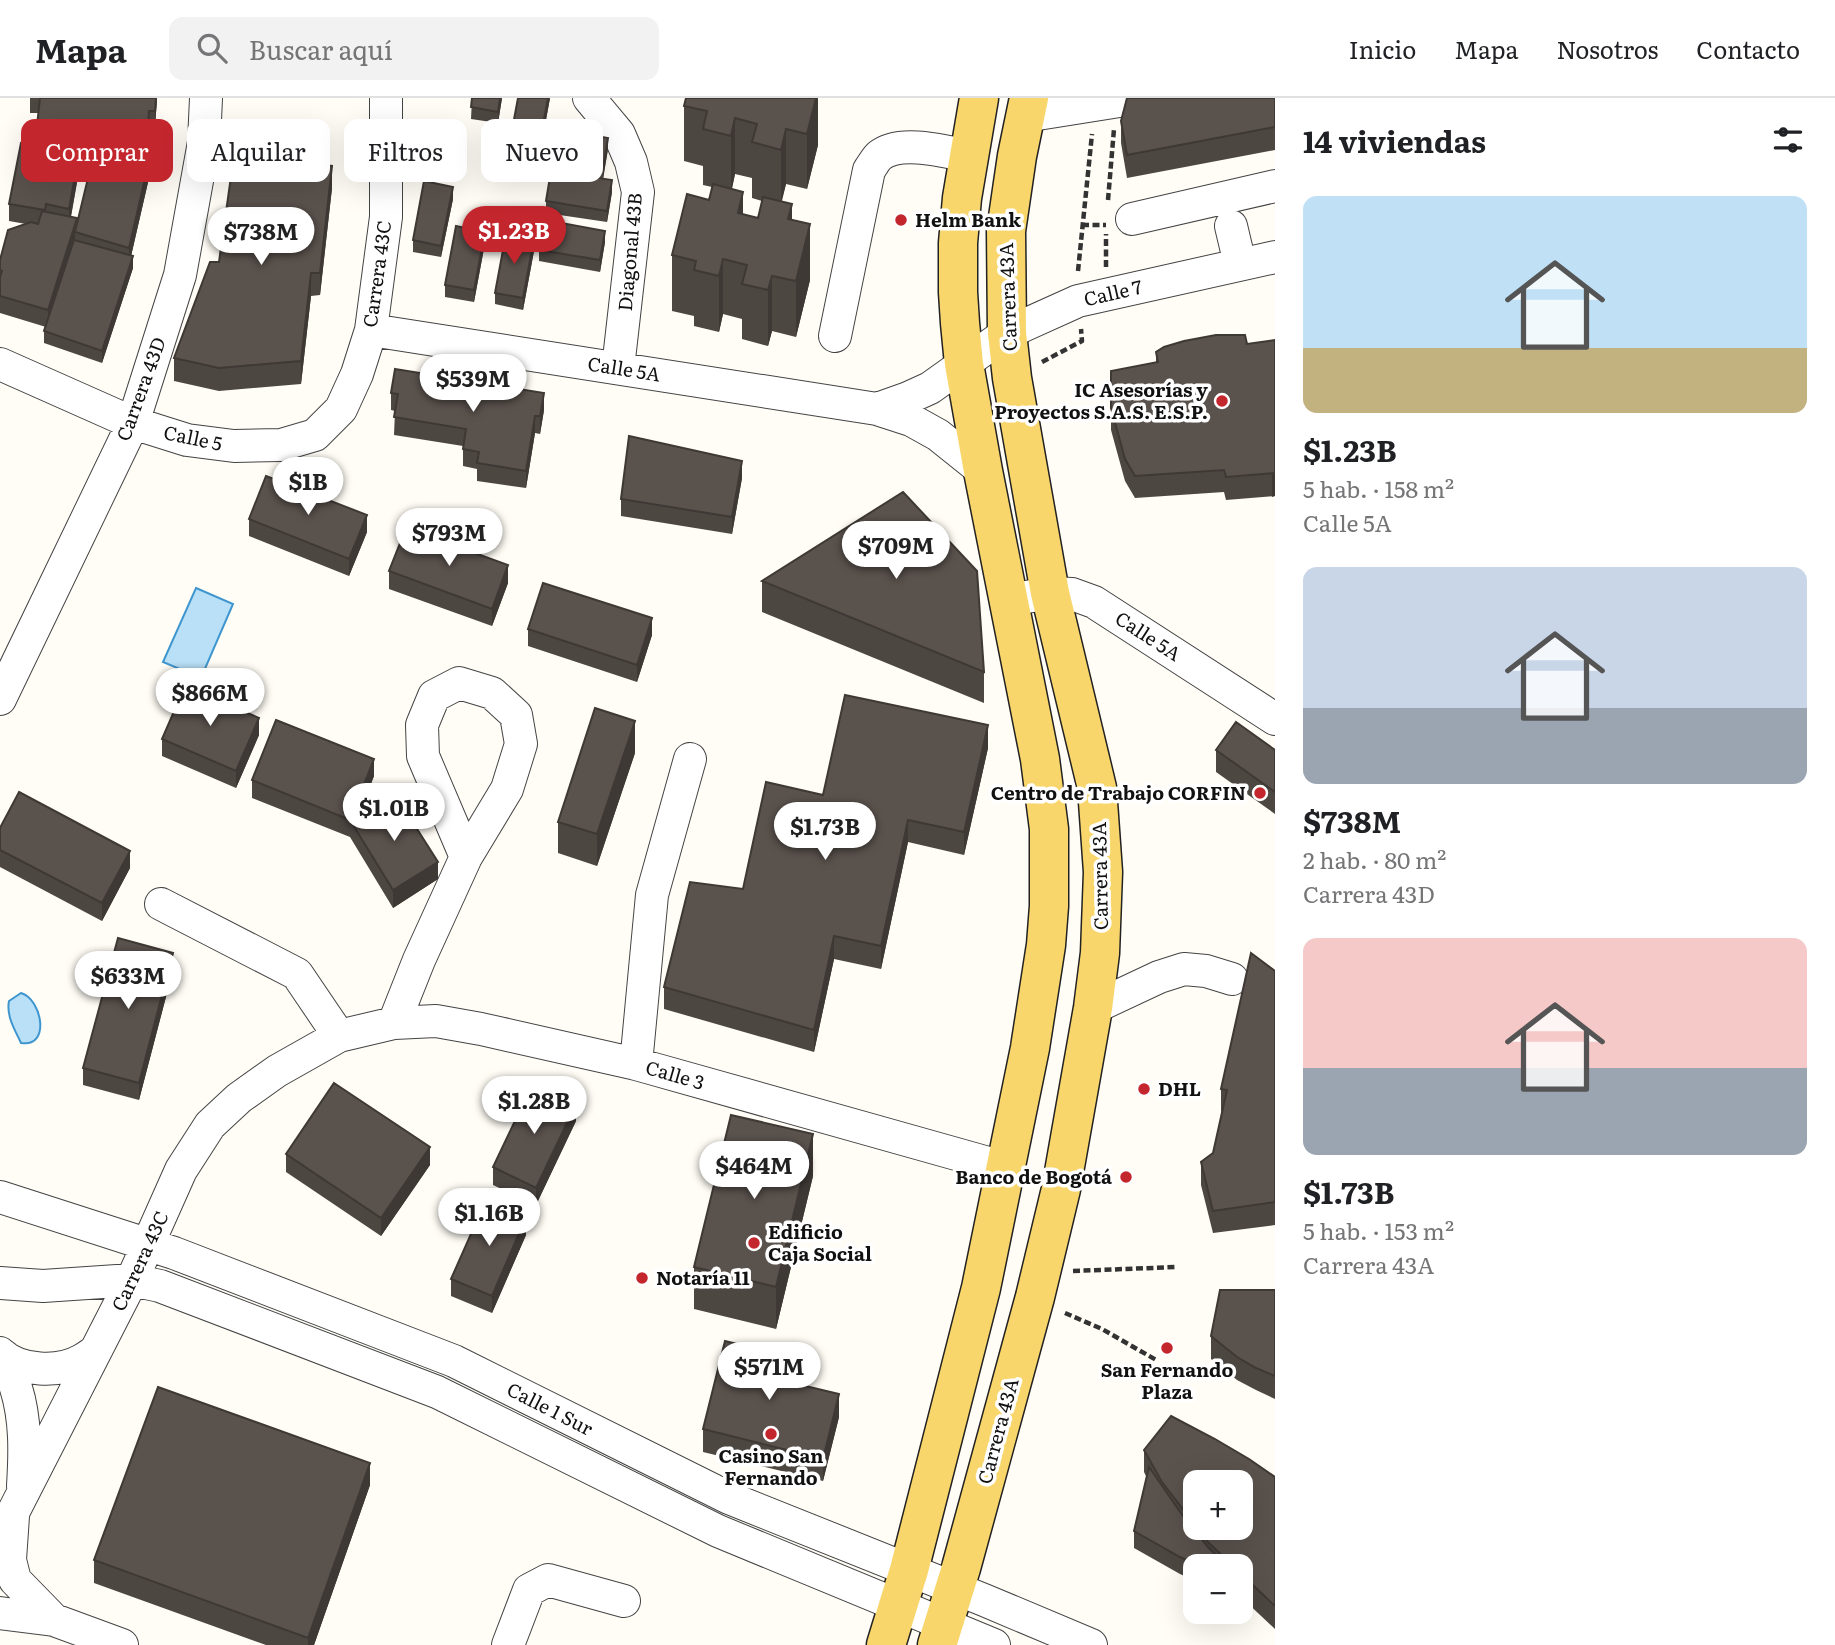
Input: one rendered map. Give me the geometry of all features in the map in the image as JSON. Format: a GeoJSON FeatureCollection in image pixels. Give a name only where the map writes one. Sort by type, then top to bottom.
{"type":"FeatureCollection","features":[{"type":"Feature","properties":{"kind":"main road"},"geometry":{"type":"LineString","coordinates":[[887,1645],[981,1288],[1037,1009],[1049,906],[1049,829],[1045,794],[964,363],[958,292],[958,243],[968,156],[979,98]]}},
{"type":"Feature","properties":{"kind":"main road","name":"Carrera 43A"},"geometry":{"type":"LineString","coordinates":[[940,1635],[1035,1297],[1060,1189],[1093,1008],[1100,953],[1102,872],[1097,788],[1050,593],[1012,378],[1007,334],[1006,230],[1027,107]]}},
{"type":"Feature","properties":{"kind":"street","name":"Carrera 43D"},"geometry":{"type":"LineString","coordinates":[[0,699],[133,423],[180,275],[204,142],[206,98]]}},
{"type":"Feature","properties":{"kind":"street","name":"Carrera 43C"},"geometry":{"type":"LineString","coordinates":[[315,435],[341,409],[357,374],[371,330],[386,217],[386,98]]}},
{"type":"Feature","properties":{"kind":"street"},"geometry":{"type":"LineString","coordinates":[[1027,107],[1094,117],[1132,99]]}},
{"type":"Feature","properties":{"kind":"street","name":"Diagonal 43B"},"geometry":{"type":"LineString","coordinates":[[592,101],[619,134],[631,162],[638,192],[618,368]]}},
{"type":"Feature","properties":{"kind":"street"},"geometry":{"type":"LineString","coordinates":[[835,336],[869,170],[880,155],[905,146],[968,156]]}},
{"type":"Feature","properties":{"kind":"street"},"geometry":{"type":"LineString","coordinates":[[1120,215],[1275,186]]}},
{"type":"Feature","properties":{"kind":"street"},"geometry":{"type":"LineString","coordinates":[[1231,226],[1240,264]]}},
{"type":"Feature","properties":{"kind":"street","name":"Calle 7"},"geometry":{"type":"LineString","coordinates":[[964,363],[1007,334],[1078,301],[1275,257]]}},
{"type":"Feature","properties":{"kind":"street","name":"Calle 5A"},"geometry":{"type":"LineString","coordinates":[[371,330],[877,409],[911,421],[938,435],[983,471]]}},
{"type":"Feature","properties":{"kind":"street","name":"Calle 5A"},"geometry":{"type":"LineString","coordinates":[[877,409],[930,388],[964,363]]}},
{"type":"Feature","properties":{"kind":"street","name":"Calle 5"},"geometry":{"type":"LineString","coordinates":[[0,364],[133,423],[187,440],[234,446],[281,445],[315,435]]}},
{"type":"Feature","properties":{"kind":"street","name":"Calle 5A"},"geometry":{"type":"LineString","coordinates":[[1008,600],[1050,593],[1072,594],[1094,602],[1275,719]]}},
{"type":"Feature","properties":{"kind":"street"},"geometry":{"type":"LineString","coordinates":[[394,1023],[466,856],[507,789],[521,744],[516,715],[492,693],[459,683],[434,696],[422,725],[423,756],[466,856]]}},
{"type":"Feature","properties":{"kind":"street"},"geometry":{"type":"LineString","coordinates":[[636,1064],[652,895],[690,759]]}},
{"type":"Feature","properties":{"kind":"street"},"geometry":{"type":"LineString","coordinates":[[161,904],[297,974],[339,1036]]}},
{"type":"Feature","properties":{"kind":"street"},"geometry":{"type":"LineString","coordinates":[[1093,1008],[1159,977],[1184,969],[1206,971],[1231,979]]}},
{"type":"Feature","properties":{"kind":"street","name":"Calle 3"},"geometry":{"type":"LineString","coordinates":[[339,1036],[394,1023],[436,1021],[481,1029],[636,1064],[1006,1168]]}},
{"type":"Feature","properties":{"kind":"street","name":"Carrera 43C"},"geometry":{"type":"LineString","coordinates":[[12,1515],[132,1280],[181,1170],[210,1125],[239,1098],[277,1071],[339,1036]]}},
{"type":"Feature","properties":{"kind":"street","name":"Calle 1 Sur"},"geometry":{"type":"LineString","coordinates":[[0,1197],[174,1253],[454,1361],[904,1588],[940,1635],[994,1645]]}},
{"type":"Feature","properties":{"kind":"street","name":"Calle 1 Sur"},"geometry":{"type":"LineString","coordinates":[[0,1283],[43,1286],[132,1280],[160,1286],[437,1392],[718,1531],[904,1588],[955,1588],[1091,1645]]}},
{"type":"Feature","properties":{"kind":"street"},"geometry":{"type":"LineString","coordinates":[[2,1355],[23,1365],[42,1369],[62,1367],[80,1361],[96,1350]]}},
{"type":"Feature","properties":{"kind":"street"},"geometry":{"type":"LineString","coordinates":[[2,1355],[17,1390],[24,1424],[25,1459],[12,1515],[10,1559],[15,1580],[54,1620]]}},
{"type":"Feature","properties":{"kind":"street"},"geometry":{"type":"LineString","coordinates":[[509,1645],[529,1590],[548,1580],[624,1601]]}},
{"type":"Feature","properties":{"kind":"street"},"geometry":{"type":"LineString","coordinates":[[0,1612],[54,1620],[122,1645]]}},
{"type":"Feature","properties":{"kind":"path"},"geometry":{"type":"LineString","coordinates":[[1078,301],[1082,225],[1094,117],[1114,129],[1120,215]]}},
{"type":"Feature","properties":{"kind":"path"},"geometry":{"type":"LineString","coordinates":[[1082,225],[1106,225],[1106,270]]}},
{"type":"Feature","properties":{"kind":"path"},"geometry":{"type":"LineString","coordinates":[[1066,1272],[1177,1267]]}},
{"type":"Feature","properties":{"kind":"path"},"geometry":{"type":"LineString","coordinates":[[1058,1309],[1102,1329],[1158,1361]]}},
{"type":"Feature","properties":{"kind":"water"},"geometry":{"type":"Polygon","coordinates":[[[196,588],[233,604],[201,678],[163,662],[196,588]]]}},
{"type":"Feature","properties":{"kind":"water"},"geometry":{"type":"Polygon","coordinates":[[[21,993],[34,1004],[40,1022],[37,1038],[30,1043],[21,1043],[9,1012],[9,1001],[21,993]]]}},
{"type":"Feature","properties":{"kind":"building"},"geometry":{"type":"Polygon","coordinates":[[[40,98],[156,98],[155,111],[149,111],[148,119],[38,119],[40,98]]]}},
{"type":"Feature","properties":{"kind":"building"},"geometry":{"type":"Polygon","coordinates":[[[472,98],[500,98],[498,112],[471,107],[472,98]]]}},
{"type":"Feature","properties":{"kind":"building"},"geometry":{"type":"Polygon","coordinates":[[[518,98],[548,98],[544,119],[514,119],[518,98]]]}},
{"type":"Feature","properties":{"kind":"building"},"geometry":{"type":"Polygon","coordinates":[[[686,98],[816,98],[807,134],[786,129],[781,150],[752,142],[757,124],[735,118],[731,136],[703,129],[707,111],[684,106],[686,98]]]}},
{"type":"Feature","properties":{"kind":"building"},"geometry":{"type":"Polygon","coordinates":[[[1127,98],[1275,98],[1275,127],[1127,155],[1121,121],[1127,98]]]}},
{"type":"Feature","properties":{"kind":"building"},"geometry":{"type":"Polygon","coordinates":[[[603,137],[608,138],[603,168],[603,137]]]}},
{"type":"Feature","properties":{"kind":"building"},"geometry":{"type":"Polygon","coordinates":[[[21,143],[21,182],[74,182],[69,209],[46,204],[45,210],[9,204],[21,143]]]}},
{"type":"Feature","properties":{"kind":"building"},"geometry":{"type":"Polygon","coordinates":[[[332,166],[320,273],[311,273],[301,361],[219,368],[174,358],[210,262],[219,262],[230,182],[330,182],[332,166]]]}},
{"type":"Feature","properties":{"kind":"building"},"geometry":{"type":"Polygon","coordinates":[[[612,180],[607,211],[546,201],[549,182],[612,180]]]}},
{"type":"Feature","properties":{"kind":"building"},"geometry":{"type":"Polygon","coordinates":[[[87,182],[144,182],[129,248],[75,232],[87,182]]]}},
{"type":"Feature","properties":{"kind":"building"},"geometry":{"type":"Polygon","coordinates":[[[424,182],[453,187],[441,246],[413,240],[424,182]]]}},
{"type":"Feature","properties":{"kind":"building"},"geometry":{"type":"Polygon","coordinates":[[[713,184],[743,192],[738,213],[758,218],[763,197],[792,204],[788,219],[810,224],[796,281],[772,276],[768,290],[742,284],[747,265],[723,259],[719,276],[694,270],[696,261],[672,255],[687,194],[709,200],[713,184]]]}},
{"type":"Feature","properties":{"kind":"building"},"geometry":{"type":"Polygon","coordinates":[[[42,211],[77,218],[48,310],[0,296],[0,260],[8,230],[31,222],[38,224],[42,211]]]}},
{"type":"Feature","properties":{"kind":"building"},"geometry":{"type":"Polygon","coordinates":[[[545,220],[605,231],[600,260],[539,250],[545,220]]]}},
{"type":"Feature","properties":{"kind":"building"},"geometry":{"type":"Polygon","coordinates":[[[456,226],[485,232],[474,290],[445,285],[456,226]]]}},
{"type":"Feature","properties":{"kind":"building"},"geometry":{"type":"Polygon","coordinates":[[[506,234],[534,239],[523,298],[495,293],[506,234]]]}},
{"type":"Feature","properties":{"kind":"building"},"geometry":{"type":"Polygon","coordinates":[[[74,240],[133,256],[102,351],[44,331],[74,240]]]}},
{"type":"Feature","properties":{"kind":"building"},"geometry":{"type":"Polygon","coordinates":[[[1216,335],[1245,335],[1247,344],[1275,340],[1275,473],[1226,477],[1224,470],[1135,476],[1125,459],[1111,408],[1111,371],[1158,362],[1156,352],[1164,347],[1216,335]]]}},
{"type":"Feature","properties":{"kind":"building"},"geometry":{"type":"Polygon","coordinates":[[[395,369],[544,393],[540,416],[535,416],[526,471],[477,463],[479,452],[463,449],[466,429],[394,417],[398,394],[391,393],[395,369]]]}},
{"type":"Feature","properties":{"kind":"building"},"geometry":{"type":"Polygon","coordinates":[[[629,436],[742,461],[732,517],[621,499],[629,436]]]}},
{"type":"Feature","properties":{"kind":"building"},"geometry":{"type":"Polygon","coordinates":[[[266,476],[367,515],[349,559],[249,519],[266,476]]]}},
{"type":"Feature","properties":{"kind":"building"},"geometry":{"type":"Polygon","coordinates":[[[903,492],[977,571],[984,672],[762,581],[903,492]]]}},
{"type":"Feature","properties":{"kind":"building"},"geometry":{"type":"Polygon","coordinates":[[[406,528],[508,565],[492,609],[389,571],[406,528]]]}},
{"type":"Feature","properties":{"kind":"building"},"geometry":{"type":"Polygon","coordinates":[[[543,583],[652,618],[637,665],[528,629],[543,583]]]}},
{"type":"Feature","properties":{"kind":"building"},"geometry":{"type":"Polygon","coordinates":[[[185,686],[259,718],[236,771],[162,739],[185,686]]]}},
{"type":"Feature","properties":{"kind":"building"},"geometry":{"type":"Polygon","coordinates":[[[845,695],[988,725],[964,832],[908,820],[881,946],[834,936],[814,1030],[664,987],[690,882],[743,889],[766,782],[823,795],[845,695]]]}},
{"type":"Feature","properties":{"kind":"building"},"geometry":{"type":"Polygon","coordinates":[[[595,708],[635,721],[597,834],[558,822],[595,708]]]}},
{"type":"Feature","properties":{"kind":"building"},"geometry":{"type":"Polygon","coordinates":[[[276,720],[374,759],[350,820],[252,780],[276,720]]]}},
{"type":"Feature","properties":{"kind":"building"},"geometry":{"type":"Polygon","coordinates":[[[1236,722],[1275,750],[1275,792],[1216,750],[1236,722]]]}},
{"type":"Feature","properties":{"kind":"building"},"geometry":{"type":"Polygon","coordinates":[[[19,792],[130,851],[102,903],[0,850],[0,828],[19,792]]]}},
{"type":"Feature","properties":{"kind":"building"},"geometry":{"type":"Polygon","coordinates":[[[398,799],[438,862],[393,890],[350,820],[398,799]]]}},
{"type":"Feature","properties":{"kind":"building"},"geometry":{"type":"Polygon","coordinates":[[[118,938],[173,953],[139,1083],[83,1068],[118,938]]]}},
{"type":"Feature","properties":{"kind":"building"},"geometry":{"type":"Polygon","coordinates":[[[1251,953],[1275,971],[1275,1202],[1213,1211],[1201,1162],[1213,1153],[1227,1090],[1221,1089],[1251,953]]]}},
{"type":"Feature","properties":{"kind":"building"},"geometry":{"type":"Polygon","coordinates":[[[334,1083],[430,1147],[381,1218],[286,1154],[334,1083]]]}},
{"type":"Feature","properties":{"kind":"building"},"geometry":{"type":"Polygon","coordinates":[[[533,1083],[576,1104],[536,1188],[493,1167],[533,1083]]]}},
{"type":"Feature","properties":{"kind":"building","name":"Edificio Caja Social"},"geometry":{"type":"Polygon","coordinates":[[[731,1115],[813,1134],[776,1287],[694,1267],[731,1115]]]}},
{"type":"Feature","properties":{"kind":"building"},"geometry":{"type":"Polygon","coordinates":[[[486,1200],[526,1217],[492,1296],[451,1279],[486,1200]]]}},
{"type":"Feature","properties":{"kind":"building"},"geometry":{"type":"Polygon","coordinates":[[[1220,1290],[1275,1290],[1275,1376],[1237,1357],[1211,1336],[1220,1290]]]}},
{"type":"Feature","properties":{"kind":"building","name":"Casino San Fernando"},"geometry":{"type":"Polygon","coordinates":[[[725,1341],[803,1360],[797,1384],[839,1394],[823,1459],[703,1429],[725,1341]]]}},
{"type":"Feature","properties":{"kind":"building"},"geometry":{"type":"Polygon","coordinates":[[[158,1387],[370,1463],[308,1638],[94,1560],[158,1387]]]}},
{"type":"Feature","properties":{"kind":"building"},"geometry":{"type":"Polygon","coordinates":[[[1171,1416],[1215,1439],[1275,1477],[1275,1606],[1253,1585],[1253,1554],[1220,1554],[1206,1540],[1253,1540],[1253,1470],[1183,1470],[1183,1509],[1162,1482],[1144,1450],[1171,1416]]]}},
{"type":"Feature","properties":{"kind":"building"},"geometry":{"type":"Polygon","coordinates":[[[1149,1467],[1183,1516],[1183,1540],[1202,1540],[1215,1554],[1183,1554],[1183,1558],[1134,1531],[1149,1467]]]}},
{"type":"Feature","properties":{"kind":"place","name":"Helm Bank"},"geometry":{"type":"Point","coordinates":[901,220]}},
{"type":"Feature","properties":{"kind":"place","name":"IC Asesorías y Proyectos S.A.S. E.S.P."},"geometry":{"type":"Point","coordinates":[1222,401]}},
{"type":"Feature","properties":{"kind":"place","name":"Centro de Trabajo CORFIN"},"geometry":{"type":"Point","coordinates":[1260,793]}},
{"type":"Feature","properties":{"kind":"place","name":"DHL"},"geometry":{"type":"Point","coordinates":[1144,1089]}},
{"type":"Feature","properties":{"kind":"place","name":"Banco de Bogotá"},"geometry":{"type":"Point","coordinates":[1126,1177]}},
{"type":"Feature","properties":{"kind":"place","name":"Edificio Caja Social"},"geometry":{"type":"Point","coordinates":[754,1243]}},
{"type":"Feature","properties":{"kind":"place","name":"Notaría 11"},"geometry":{"type":"Point","coordinates":[642,1278]}},
{"type":"Feature","properties":{"kind":"place","name":"San Fernando Plaza"},"geometry":{"type":"Point","coordinates":[1167,1348]}},
{"type":"Feature","properties":{"kind":"place","name":"Casino San Fernando"},"geometry":{"type":"Point","coordinates":[771,1434]}}]}
